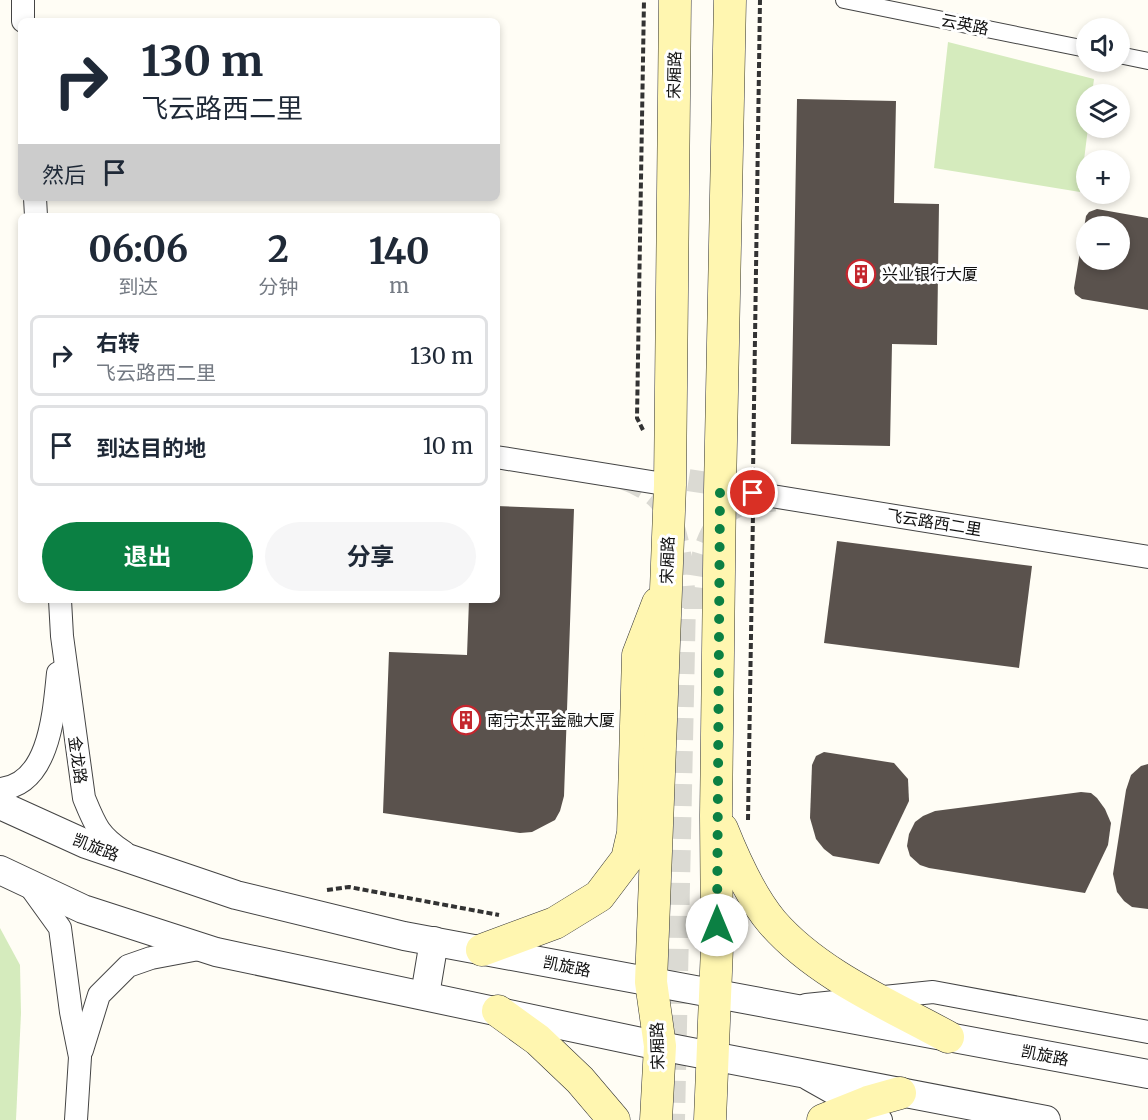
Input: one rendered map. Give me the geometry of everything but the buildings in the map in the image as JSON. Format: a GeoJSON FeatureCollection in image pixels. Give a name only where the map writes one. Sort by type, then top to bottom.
{"type":"FeatureCollection","features":[{"type":"Feature","properties":{"kind":"main road","name":"宋厢路"},"geometry":{"type":"LineString","coordinates":[[656,1120],[660,1046],[651,982],[670,485],[675,0]]}},
{"type":"Feature","properties":{"kind":"main road"},"geometry":{"type":"LineString","coordinates":[[710,1120],[717,946],[716,816],[720,490],[730,0]]}},
{"type":"Feature","properties":{"kind":"main road"},"geometry":{"type":"LineString","coordinates":[[482,950],[555,923],[599,896],[627,859],[633,833],[638,655],[667,580]]}},
{"type":"Feature","properties":{"kind":"main road"},"geometry":{"type":"LineString","coordinates":[[716,816],[736,863],[771,920],[804,954],[948,1036]]}},
{"type":"Feature","properties":{"kind":"main road"},"geometry":{"type":"LineString","coordinates":[[498,1011],[547,1048],[580,1080],[614,1120]]}},
{"type":"Feature","properties":{"kind":"main road"},"geometry":{"type":"LineString","coordinates":[[823,1120],[869,1113],[900,1093]]}},
{"type":"Feature","properties":{"kind":"street"},"geometry":{"type":"LineString","coordinates":[[23,0],[23,18]]}},
{"type":"Feature","properties":{"kind":"street","name":"云英路"},"geometry":{"type":"LineString","coordinates":[[844,0],[1076,47]]}},
{"type":"Feature","properties":{"kind":"street"},"geometry":{"type":"LineString","coordinates":[[1130,57],[1148,61]]}},
{"type":"Feature","properties":{"kind":"street"},"geometry":{"type":"LineString","coordinates":[[500,458],[670,485]]}},
{"type":"Feature","properties":{"kind":"street","name":"飞云路西二里"},"geometry":{"type":"LineString","coordinates":[[720,490],[1148,556]]}},
{"type":"Feature","properties":{"kind":"street","name":"金龙路"},"geometry":{"type":"LineString","coordinates":[[60,603],[62,636],[84,798],[94,823],[106,840],[137,862]]}},
{"type":"Feature","properties":{"kind":"street","name":"金龙路"},"geometry":{"type":"LineString","coordinates":[[0,789],[20,784],[33,771],[44,752],[53,723],[62,636]]}},
{"type":"Feature","properties":{"kind":"street","name":"凯旋路"},"geometry":{"type":"LineString","coordinates":[[0,805],[86,844],[236,895],[435,941],[714,994],[1140,1069]]}},
{"type":"Feature","properties":{"kind":"street"},"geometry":{"type":"LineString","coordinates":[[0,870],[83,909],[204,948],[660,1046],[1046,1120]]}},
{"type":"Feature","properties":{"kind":"street"},"geometry":{"type":"LineString","coordinates":[[27,883],[60,928],[71,1012],[80,1057]]}},
{"type":"Feature","properties":{"kind":"street"},"geometry":{"type":"LineString","coordinates":[[424,995],[435,941]]}},
{"type":"Feature","properties":{"kind":"street"},"geometry":{"type":"LineString","coordinates":[[76,1120],[80,1057],[99,995],[128,966],[151,958],[204,948]]}},
{"type":"Feature","properties":{"kind":"street"},"geometry":{"type":"LineString","coordinates":[[788,1006],[933,993],[1148,1032]]}},
{"type":"Feature","properties":{"kind":"street"},"geometry":{"type":"LineString","coordinates":[[796,1072],[869,1113]]}},
{"type":"Feature","properties":{"kind":"path"},"geometry":{"type":"LineString","coordinates":[[644,0],[638,418],[647,437]]}},
{"type":"Feature","properties":{"kind":"path"},"geometry":{"type":"LineString","coordinates":[[316,892],[349,887],[505,917]]}},
{"type":"Feature","properties":{"kind":"green space"},"geometry":{"type":"Polygon","coordinates":[[[948,42],[1094,79],[1093,84],[1076,84],[1076,138],[1087,138],[1085,150],[1076,150],[1076,191],[934,168],[948,42]]]}},
{"type":"Feature","properties":{"kind":"green space"},"geometry":{"type":"Polygon","coordinates":[[[0,928],[20,965],[21,1013],[16,1120],[0,1120],[0,928]]]}},
{"type":"Feature","properties":{"kind":"tunnel"},"geometry":{"type":"LineString","coordinates":[[656,475],[733,487]]}},
{"type":"Feature","properties":{"kind":"tunnel"},"geometry":{"type":"LineString","coordinates":[[624,479],[654,495],[665,508],[676,533],[683,575],[685,601],[674,1120]]}},
{"type":"Feature","properties":{"kind":"tunnel"},"geometry":{"type":"LineString","coordinates":[[695,609],[700,567],[709,537],[717,524],[725,514],[736,507],[783,499]]}},
{"type":"Feature","properties":{"kind":"place","name":"兴业银行大厦"},"geometry":{"type":"Point","coordinates":[861,274]}},
{"type":"Feature","properties":{"kind":"place","name":"南宁太平金融大厦"},"geometry":{"type":"Point","coordinates":[466,720]}},
{"type":"Feature","properties":{"kind":"route"},"geometry":{"type":"LineString","coordinates":[[717,925],[716,793],[720,490],[753,493]]}}]}
